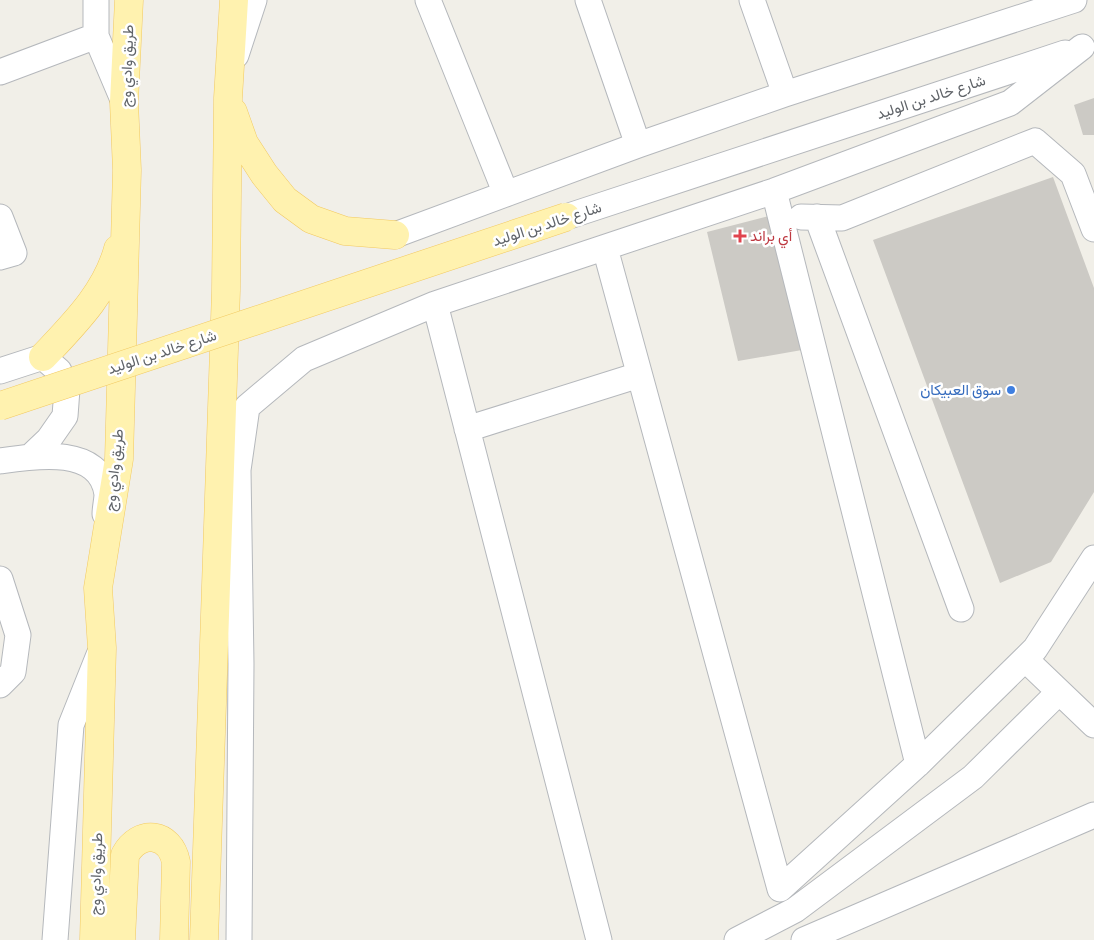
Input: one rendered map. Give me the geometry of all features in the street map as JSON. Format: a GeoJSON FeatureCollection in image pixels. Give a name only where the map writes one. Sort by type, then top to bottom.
{"type":"FeatureCollection","features":[{"type":"Feature","properties":{"kind":"main road","name":"طريق وادي وج"},"geometry":{"type":"LineString","coordinates":[[94,940],[102,648],[98,588],[118,459],[127,170],[124,102],[129,0]]}},
{"type":"Feature","properties":{"kind":"main road"},"geometry":{"type":"LineString","coordinates":[[204,940],[226,290],[229,85],[234,0]]}},
{"type":"Feature","properties":{"kind":"main road"},"geometry":{"type":"LineString","coordinates":[[229,85],[244,143],[264,174],[285,200],[310,219],[345,231],[395,235]]}},
{"type":"Feature","properties":{"kind":"main road"},"geometry":{"type":"LineString","coordinates":[[43,357],[87,309],[103,287],[114,265],[124,226],[127,170]]}},
{"type":"Feature","properties":{"kind":"main road","name":"شارع خالد بن الوليد"},"geometry":{"type":"LineString","coordinates":[[0,406],[566,217]]}},
{"type":"Feature","properties":{"kind":"main road"},"geometry":{"type":"LineString","coordinates":[[120,940],[125,855],[129,847],[136,841],[144,837],[154,837],[169,845],[174,853],[176,862],[174,940]]}},
{"type":"Feature","properties":{"kind":"street"},"geometry":{"type":"LineString","coordinates":[[96,0],[96,36],[124,102]]}},
{"type":"Feature","properties":{"kind":"street"},"geometry":{"type":"LineString","coordinates":[[229,85],[254,0]]}},
{"type":"Feature","properties":{"kind":"street"},"geometry":{"type":"LineString","coordinates":[[428,0],[506,194]]}},
{"type":"Feature","properties":{"kind":"street"},"geometry":{"type":"LineString","coordinates":[[588,0],[638,146]]}},
{"type":"Feature","properties":{"kind":"street"},"geometry":{"type":"LineString","coordinates":[[752,0],[785,94]]}},
{"type":"Feature","properties":{"kind":"street"},"geometry":{"type":"LineString","coordinates":[[395,235],[785,94],[1074,0]]}},
{"type":"Feature","properties":{"kind":"street"},"geometry":{"type":"LineString","coordinates":[[0,72],[96,36]]}},
{"type":"Feature","properties":{"kind":"street"},"geometry":{"type":"LineString","coordinates":[[239,940],[242,664],[238,470],[247,407],[304,359],[435,304],[774,191],[1010,103],[1091,45]]}},
{"type":"Feature","properties":{"kind":"street","name":"شارع خالد بن الوليد"},"geometry":{"type":"LineString","coordinates":[[566,217],[1091,45]]}},
{"type":"Feature","properties":{"kind":"street"},"geometry":{"type":"LineString","coordinates":[[781,216],[842,218],[1035,141],[1073,174],[1094,229]]}},
{"type":"Feature","properties":{"kind":"street"},"geometry":{"type":"LineString","coordinates":[[774,191],[918,764]]}},
{"type":"Feature","properties":{"kind":"street"},"geometry":{"type":"LineString","coordinates":[[0,217],[14,253],[0,257]]}},
{"type":"Feature","properties":{"kind":"street"},"geometry":{"type":"LineString","coordinates":[[818,218],[961,609]]}},
{"type":"Feature","properties":{"kind":"street"},"geometry":{"type":"LineString","coordinates":[[605,248],[780,889],[918,764],[1035,649],[1094,558]]}},
{"type":"Feature","properties":{"kind":"street"},"geometry":{"type":"LineString","coordinates":[[435,304],[600,940]]}},
{"type":"Feature","properties":{"kind":"street"},"geometry":{"type":"LineString","coordinates":[[0,371],[43,357],[59,371],[67,389],[65,416],[49,439],[30,457]]}},
{"type":"Feature","properties":{"kind":"street"},"geometry":{"type":"LineString","coordinates":[[467,429],[639,375]]}},
{"type":"Feature","properties":{"kind":"street"},"geometry":{"type":"LineString","coordinates":[[0,461],[30,457],[70,457],[86,464],[100,477],[106,494],[98,588]]}},
{"type":"Feature","properties":{"kind":"street"},"geometry":{"type":"LineString","coordinates":[[0,579],[18,635],[13,672],[0,685]]}},
{"type":"Feature","properties":{"kind":"street"},"geometry":{"type":"LineString","coordinates":[[55,940],[72,725],[102,648]]}},
{"type":"Feature","properties":{"kind":"street"},"geometry":{"type":"LineString","coordinates":[[1025,659],[1094,725]]}},
{"type":"Feature","properties":{"kind":"street"},"geometry":{"type":"LineString","coordinates":[[738,940],[795,910],[973,777],[1059,692]]}},
{"type":"Feature","properties":{"kind":"street"},"geometry":{"type":"LineString","coordinates":[[804,940],[1094,815]]}},
{"type":"Feature","properties":{"kind":"building"},"geometry":{"type":"Polygon","coordinates":[[[1094,98],[1094,135],[1083,135],[1074,105],[1094,98]]]}},
{"type":"Feature","properties":{"kind":"building","name":"سوق العبيكان"},"geometry":{"type":"Polygon","coordinates":[[[1053,177],[1094,288],[1094,492],[1051,562],[1000,583],[873,240],[1053,177]]]}},
{"type":"Feature","properties":{"kind":"building"},"geometry":{"type":"Polygon","coordinates":[[[769,216],[802,350],[738,361],[707,232],[769,216]]]}},
{"type":"Feature","properties":{"kind":"place","name":"أي براند"},"geometry":{"type":"Point","coordinates":[740,236]}},
{"type":"Feature","properties":{"kind":"place","name":"سوق العبيكان"},"geometry":{"type":"Point","coordinates":[1011,390]}}]}
